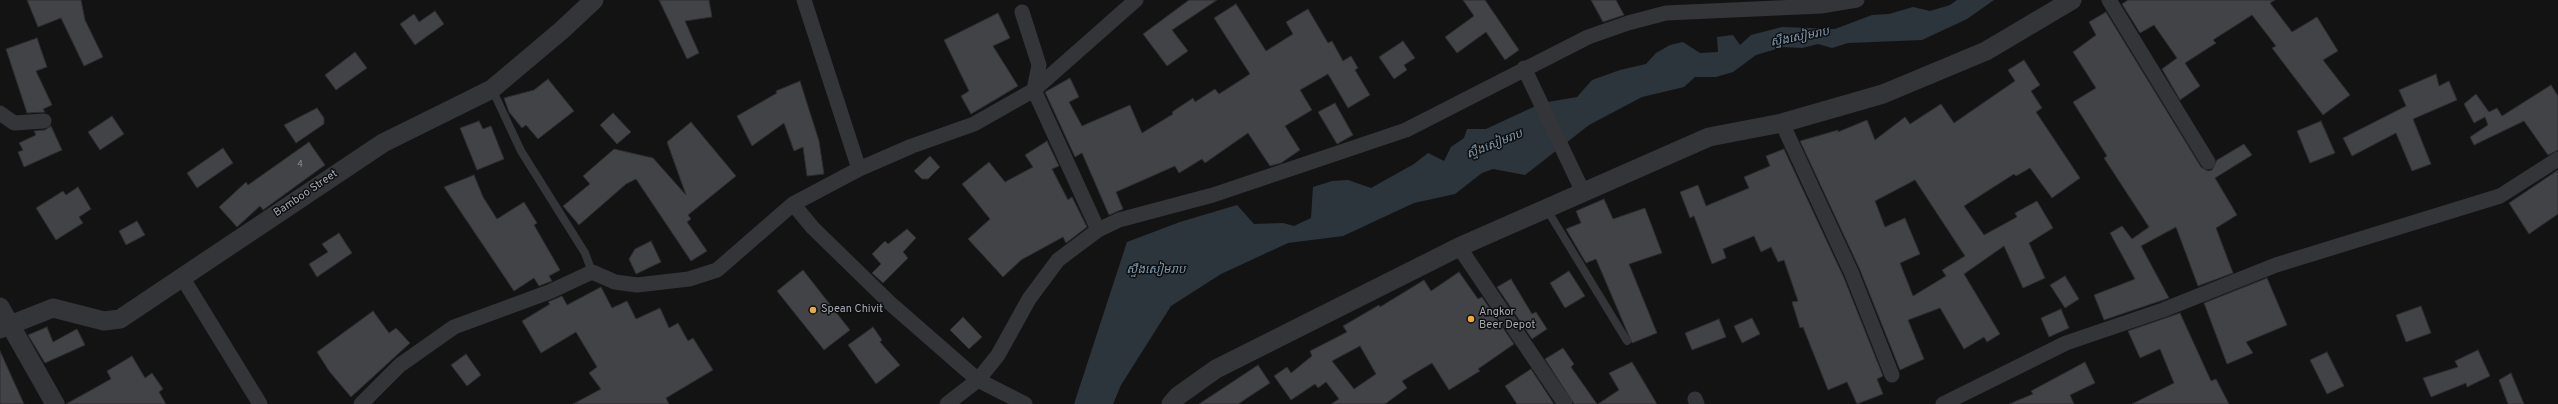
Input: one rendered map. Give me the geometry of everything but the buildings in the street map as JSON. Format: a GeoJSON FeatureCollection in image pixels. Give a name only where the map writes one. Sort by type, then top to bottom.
{"type":"FeatureCollection","features":[{"type":"Feature","properties":{"kind":"street","name":"Bamboo Street"},"geometry":{"type":"LineString","coordinates":[[4,327],[53,308],[104,321],[120,319],[382,143],[492,89],[562,30],[594,0]]}},
{"type":"Feature","properties":{"kind":"street"},"geometry":{"type":"LineString","coordinates":[[360,404],[400,365],[454,328],[549,292],[592,272],[615,282],[637,285],[689,279],[717,270],[793,204],[859,169],[912,146],[974,124],[1034,90],[1136,0]]}},
{"type":"Feature","properties":{"kind":"street"},"geometry":{"type":"LineString","coordinates":[[947,404],[978,380],[998,355],[1046,276],[1058,260],[1098,230],[1119,220],[1213,195],[1406,130],[1524,68],[1588,37],[1666,13],[1857,0]]}},
{"type":"Feature","properties":{"kind":"street"},"geometry":{"type":"LineString","coordinates":[[1171,404],[1178,396],[1216,369],[1459,247],[1709,137],[1782,123],[1883,94],[1986,51],[2072,0]]}},
{"type":"Feature","properties":{"kind":"street"},"geometry":{"type":"LineString","coordinates":[[2110,0],[2208,162]]}},
{"type":"Feature","properties":{"kind":"street"},"geometry":{"type":"LineString","coordinates":[[801,1],[859,169]]}},
{"type":"Feature","properties":{"kind":"street"},"geometry":{"type":"LineString","coordinates":[[1022,12],[1039,66],[1034,90],[1098,230]]}},
{"type":"Feature","properties":{"kind":"street"},"geometry":{"type":"LineString","coordinates":[[1524,68],[1572,166],[1583,192]]}},
{"type":"Feature","properties":{"kind":"street"},"geometry":{"type":"LineString","coordinates":[[0,112],[14,123],[44,121]]}},
{"type":"Feature","properties":{"kind":"street"},"geometry":{"type":"LineString","coordinates":[[1782,123],[1852,274],[1892,375]]}},
{"type":"Feature","properties":{"kind":"street"},"geometry":{"type":"LineString","coordinates":[[1942,404],[2066,343],[2163,310],[2276,265],[2500,196],[2558,159]]}},
{"type":"Feature","properties":{"kind":"street"},"geometry":{"type":"LineString","coordinates":[[793,204],[813,228],[891,304],[978,380],[1025,404]]}},
{"type":"Feature","properties":{"kind":"street"},"geometry":{"type":"LineString","coordinates":[[1459,247],[1564,404]]}},
{"type":"Feature","properties":{"kind":"street"},"geometry":{"type":"LineString","coordinates":[[182,277],[260,404]]}},
{"type":"Feature","properties":{"kind":"street"},"geometry":{"type":"LineString","coordinates":[[0,307],[4,327],[55,404]]}},
{"type":"Feature","properties":{"kind":"lane"},"geometry":{"type":"LineString","coordinates":[[492,89],[521,151],[585,253],[592,272]]}},
{"type":"Feature","properties":{"kind":"lane"},"geometry":{"type":"LineString","coordinates":[[1546,208],[1627,341]]}},
{"type":"Feature","properties":{"kind":"water","name":"ស្ទឹងសៀមរាប"},"geometry":{"type":"Polygon","coordinates":[[[1957,0],[1994,0],[1967,19],[1922,40],[1848,43],[1832,48],[1818,44],[1802,48],[1783,47],[1756,55],[1733,72],[1716,77],[1695,77],[1684,87],[1642,97],[1589,125],[1525,175],[1493,169],[1482,173],[1455,194],[1414,203],[1343,236],[1288,243],[1221,274],[1171,306],[1121,385],[1113,404],[1074,404],[1127,242],[1180,222],[1237,205],[1254,224],[1283,223],[1294,226],[1311,218],[1313,187],[1332,181],[1348,180],[1371,188],[1414,164],[1428,153],[1444,161],[1451,147],[1464,138],[1467,129],[1486,129],[1542,103],[1577,97],[1592,80],[1620,70],[1646,64],[1656,53],[1670,45],[1683,42],[1700,53],[1718,52],[1717,37],[1733,35],[1740,45],[1751,35],[1782,27],[1835,29],[1872,15],[1889,14],[1913,7],[1930,11],[1950,5],[1957,0]]]}},
{"type":"Feature","properties":{"kind":"place","name":"Spean Chivit"},"geometry":{"type":"Point","coordinates":[813,310]}},
{"type":"Feature","properties":{"kind":"place","name":"Angkor Beer Depot"},"geometry":{"type":"Point","coordinates":[1471,319]}}]}
